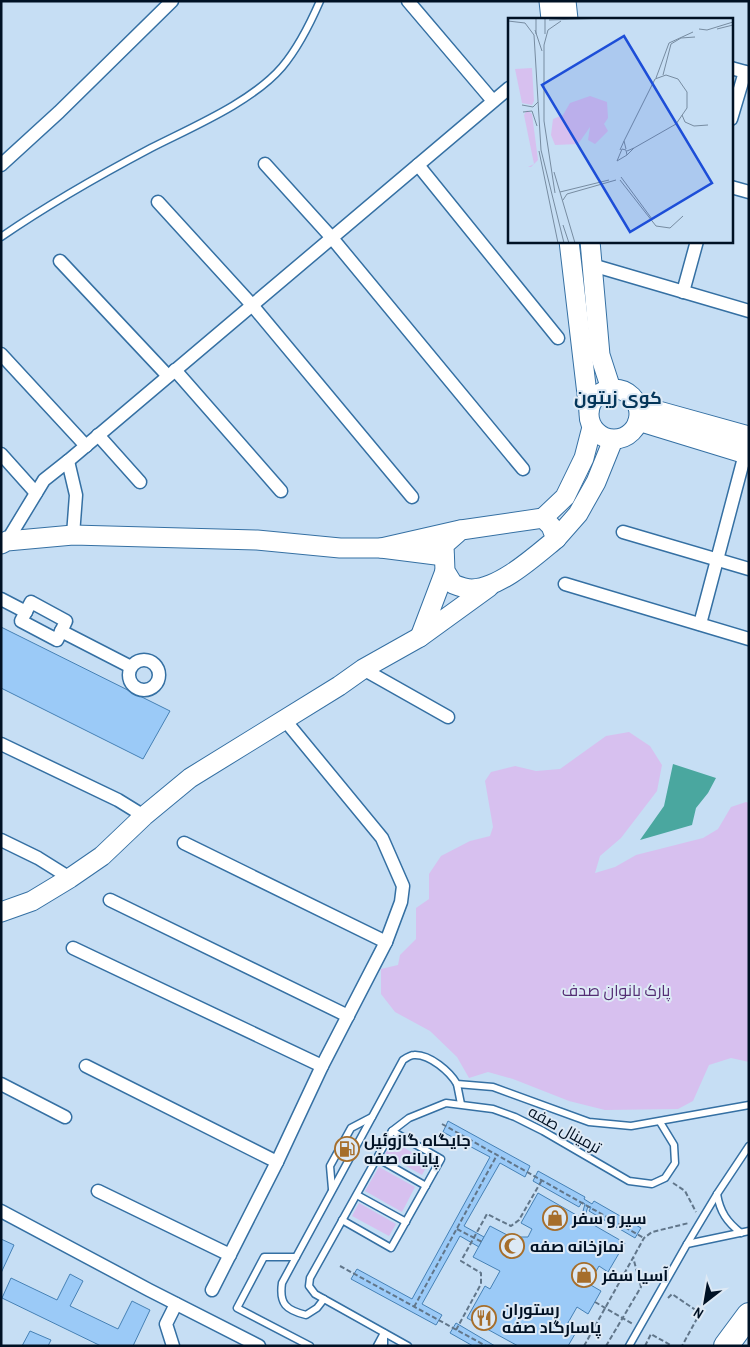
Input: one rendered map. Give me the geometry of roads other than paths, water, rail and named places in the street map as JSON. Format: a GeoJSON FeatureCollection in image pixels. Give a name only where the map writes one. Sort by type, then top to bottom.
{"type":"FeatureCollection","features":[{"type":"Feature","properties":{"kind":"highway"},"geometry":{"type":"LineString","coordinates":[[726,1346],[749,1315]]}},
{"type":"Feature","properties":{"kind":"highway"},"geometry":{"type":"LineString","coordinates":[[743,1346],[749,1336]]}},
{"type":"Feature","properties":{"kind":"street"},"geometry":{"type":"LineString","coordinates":[[1,165],[59,112],[172,1]]}},
{"type":"Feature","properties":{"kind":"street"},"geometry":{"type":"LineString","coordinates":[[408,1],[493,101]]}},
{"type":"Feature","properties":{"kind":"street"},"geometry":{"type":"LineString","coordinates":[[549,1],[565,15]]}},
{"type":"Feature","properties":{"kind":"street"},"geometry":{"type":"LineString","coordinates":[[732,68],[747,73],[732,116]]}},
{"type":"Feature","properties":{"kind":"street"},"geometry":{"type":"LineString","coordinates":[[4,543],[44,480],[508,89]]}},
{"type":"Feature","properties":{"kind":"street"},"geometry":{"type":"LineString","coordinates":[[265,164],[332,238],[522,468]]}},
{"type":"Feature","properties":{"kind":"street"},"geometry":{"type":"LineString","coordinates":[[418,165],[558,338]]}},
{"type":"Feature","properties":{"kind":"street"},"geometry":{"type":"LineString","coordinates":[[732,187],[749,192]]}},
{"type":"Feature","properties":{"kind":"street"},"geometry":{"type":"LineString","coordinates":[[158,202],[252,305],[412,498]]}},
{"type":"Feature","properties":{"kind":"street"},"geometry":{"type":"LineString","coordinates":[[4,543],[73,535],[257,540],[340,548],[381,548],[461,530],[543,518],[565,497],[584,458],[591,419],[591,403],[596,396],[610,389],[619,389],[627,392],[633,398],[638,413],[629,435],[613,440],[598,434],[591,419],[569,242]]}},
{"type":"Feature","properties":{"kind":"street"},"geometry":{"type":"LineString","coordinates":[[590,242],[600,355],[610,389]]}},
{"type":"Feature","properties":{"kind":"street"},"geometry":{"type":"LineString","coordinates":[[683,292],[697,242]]}},
{"type":"Feature","properties":{"kind":"street"},"geometry":{"type":"LineString","coordinates":[[60,261],[172,373],[281,491]]}},
{"type":"Feature","properties":{"kind":"street"},"geometry":{"type":"LineString","coordinates":[[592,265],[749,312]]}},
{"type":"Feature","properties":{"kind":"street"},"geometry":{"type":"LineString","coordinates":[[1,354],[86,446]]}},
{"type":"Feature","properties":{"kind":"street"},"geometry":{"type":"LineString","coordinates":[[638,413],[749,436]]}},
{"type":"Feature","properties":{"kind":"street"},"geometry":{"type":"LineString","coordinates":[[638,413],[747,455],[700,624]]}},
{"type":"Feature","properties":{"kind":"street"},"geometry":{"type":"LineString","coordinates":[[98,435],[140,482]]}},
{"type":"Feature","properties":{"kind":"street"},"geometry":{"type":"LineString","coordinates":[[1,912],[32,901],[70,878],[102,856],[144,816],[190,778],[339,686],[363,668],[420,637],[491,585],[538,554],[556,539],[578,514],[596,482],[613,440]]}},
{"type":"Feature","properties":{"kind":"street"},"geometry":{"type":"LineString","coordinates":[[1,454],[36,493]]}},
{"type":"Feature","properties":{"kind":"street"},"geometry":{"type":"LineString","coordinates":[[68,460],[76,495],[73,535]]}},
{"type":"Feature","properties":{"kind":"street"},"geometry":{"type":"LineString","coordinates":[[543,518],[552,526],[556,539]]}},
{"type":"Feature","properties":{"kind":"street"},"geometry":{"type":"LineString","coordinates":[[420,637],[444,563],[444,545],[461,530]]}},
{"type":"Feature","properties":{"kind":"street"},"geometry":{"type":"LineString","coordinates":[[623,532],[749,569]]}},
{"type":"Feature","properties":{"kind":"street"},"geometry":{"type":"LineString","coordinates":[[381,548],[444,563]]}},
{"type":"Feature","properties":{"kind":"street"},"geometry":{"type":"LineString","coordinates":[[444,563],[452,584],[470,589],[491,585]]}},
{"type":"Feature","properties":{"kind":"street"},"geometry":{"type":"LineString","coordinates":[[564,584],[749,639]]}},
{"type":"Feature","properties":{"kind":"street"},"geometry":{"type":"LineString","coordinates":[[1,599],[26,612]]}},
{"type":"Feature","properties":{"kind":"street"},"geometry":{"type":"LineString","coordinates":[[31,602],[66,621],[57,640],[21,621],[26,612],[31,602]]}},
{"type":"Feature","properties":{"kind":"street"},"geometry":{"type":"LineString","coordinates":[[62,631],[131,667]]}},
{"type":"Feature","properties":{"kind":"street"},"geometry":{"type":"LineString","coordinates":[[363,668],[448,717]]}},
{"type":"Feature","properties":{"kind":"street"},"geometry":{"type":"LineString","coordinates":[[212,1290],[277,1162],[322,1066],[386,942],[401,902],[402,886],[382,838],[284,719]]}},
{"type":"Feature","properties":{"kind":"street"},"geometry":{"type":"LineString","coordinates":[[1,744],[118,800],[144,816]]}},
{"type":"Feature","properties":{"kind":"street"},"geometry":{"type":"LineString","coordinates":[[1,840],[38,858],[70,878]]}},
{"type":"Feature","properties":{"kind":"street"},"geometry":{"type":"LineString","coordinates":[[184,843],[386,942]]}},
{"type":"Feature","properties":{"kind":"street"},"geometry":{"type":"LineString","coordinates":[[110,900],[348,1016]]}},
{"type":"Feature","properties":{"kind":"street"},"geometry":{"type":"LineString","coordinates":[[73,948],[322,1066]]}},
{"type":"Feature","properties":{"kind":"street"},"geometry":{"type":"LineString","coordinates":[[86,1066],[277,1162]]}},
{"type":"Feature","properties":{"kind":"street"},"geometry":{"type":"LineString","coordinates":[[1,1084],[64,1117]]}},
{"type":"Feature","properties":{"kind":"street"},"geometry":{"type":"LineString","coordinates":[[98,1191],[230,1254]]}},
{"type":"Feature","properties":{"kind":"street"},"geometry":{"type":"LineString","coordinates":[[1,1211],[259,1346]]}},
{"type":"Feature","properties":{"kind":"street"},"geometry":{"type":"LineString","coordinates":[[173,1346],[166,1324],[176,1304]]}},
{"type":"Feature","properties":{"kind":"lane"},"geometry":{"type":"LineString","coordinates":[[1,237],[29,218],[114,168],[235,104],[259,88],[282,67],[311,24],[320,1]]}},
{"type":"Feature","properties":{"kind":"lane"},"geometry":{"type":"LineString","coordinates":[[324,1299],[317,1308],[306,1315],[293,1312],[284,1305],[280,1295],[282,1283],[403,1060],[413,1055],[432,1061],[453,1078],[457,1084],[461,1104]]}},
{"type":"Feature","properties":{"kind":"lane"},"geometry":{"type":"LineString","coordinates":[[457,1084],[493,1087],[589,1122],[631,1126],[749,1105]]}},
{"type":"Feature","properties":{"kind":"lane","name":"ترمینال صفه"},"geometry":{"type":"LineString","coordinates":[[408,1346],[315,1294],[310,1286],[310,1278],[392,1131],[409,1118],[446,1103],[493,1109],[515,1117],[543,1131],[629,1180],[652,1184],[665,1178],[674,1163],[674,1145],[660,1122]]}},
{"type":"Feature","properties":{"kind":"lane"},"geometry":{"type":"LineString","coordinates":[[332,1190],[330,1166],[334,1158],[351,1128],[373,1116]]}},
{"type":"Feature","properties":{"kind":"lane"},"geometry":{"type":"LineString","coordinates":[[342,1220],[391,1248],[406,1222],[441,1159],[392,1131]]}},
{"type":"Feature","properties":{"kind":"lane"},"geometry":{"type":"LineString","coordinates":[[629,1346],[701,1220],[749,1146]]}},
{"type":"Feature","properties":{"kind":"lane"},"geometry":{"type":"LineString","coordinates":[[377,1158],[426,1186]]}},
{"type":"Feature","properties":{"kind":"lane"},"geometry":{"type":"LineString","coordinates":[[717,1194],[723,1216],[741,1233]]}},
{"type":"Feature","properties":{"kind":"lane"},"geometry":{"type":"LineString","coordinates":[[357,1195],[406,1222]]}},
{"type":"Feature","properties":{"kind":"lane"},"geometry":{"type":"LineString","coordinates":[[687,1244],[749,1231]]}},
{"type":"Feature","properties":{"kind":"lane"},"geometry":{"type":"LineString","coordinates":[[296,1256],[264,1257],[237,1308],[310,1346]]}},
{"type":"Feature","properties":{"kind":"lane"},"geometry":{"type":"LineString","coordinates":[[377,1346],[384,1333]]}},
{"type":"Feature","properties":{"kind":"lane"},"geometry":{"type":"LineString","coordinates":[[384,1333],[384,1346]]}},
{"type":"Feature","properties":{"kind":"place","name":"جایگاه گازوئیل پایانه صفه"},"geometry":{"type":"Point","coordinates":[347,1149]}},
{"type":"Feature","properties":{"kind":"place","name":"سیر و سفر"},"geometry":{"type":"Point","coordinates":[555,1218]}},
{"type":"Feature","properties":{"kind":"place","name":"نمازخانه صفه"},"geometry":{"type":"Point","coordinates":[512,1246]}},
{"type":"Feature","properties":{"kind":"place","name":"آسیا سفر"},"geometry":{"type":"Point","coordinates":[584,1275]}},
{"type":"Feature","properties":{"kind":"place","name":"رستوران پاسارگاد صفه"},"geometry":{"type":"Point","coordinates":[484,1318]}},
{"type":"Feature","properties":{"kind":"district","name":"کوی زیتون"},"geometry":{"type":"Point","coordinates":[618,398]}},
{"type":"Feature","properties":{"kind":"park label","name":"پارک بانوان صدف"},"geometry":{"type":"Point","coordinates":[616,990]}}]}
